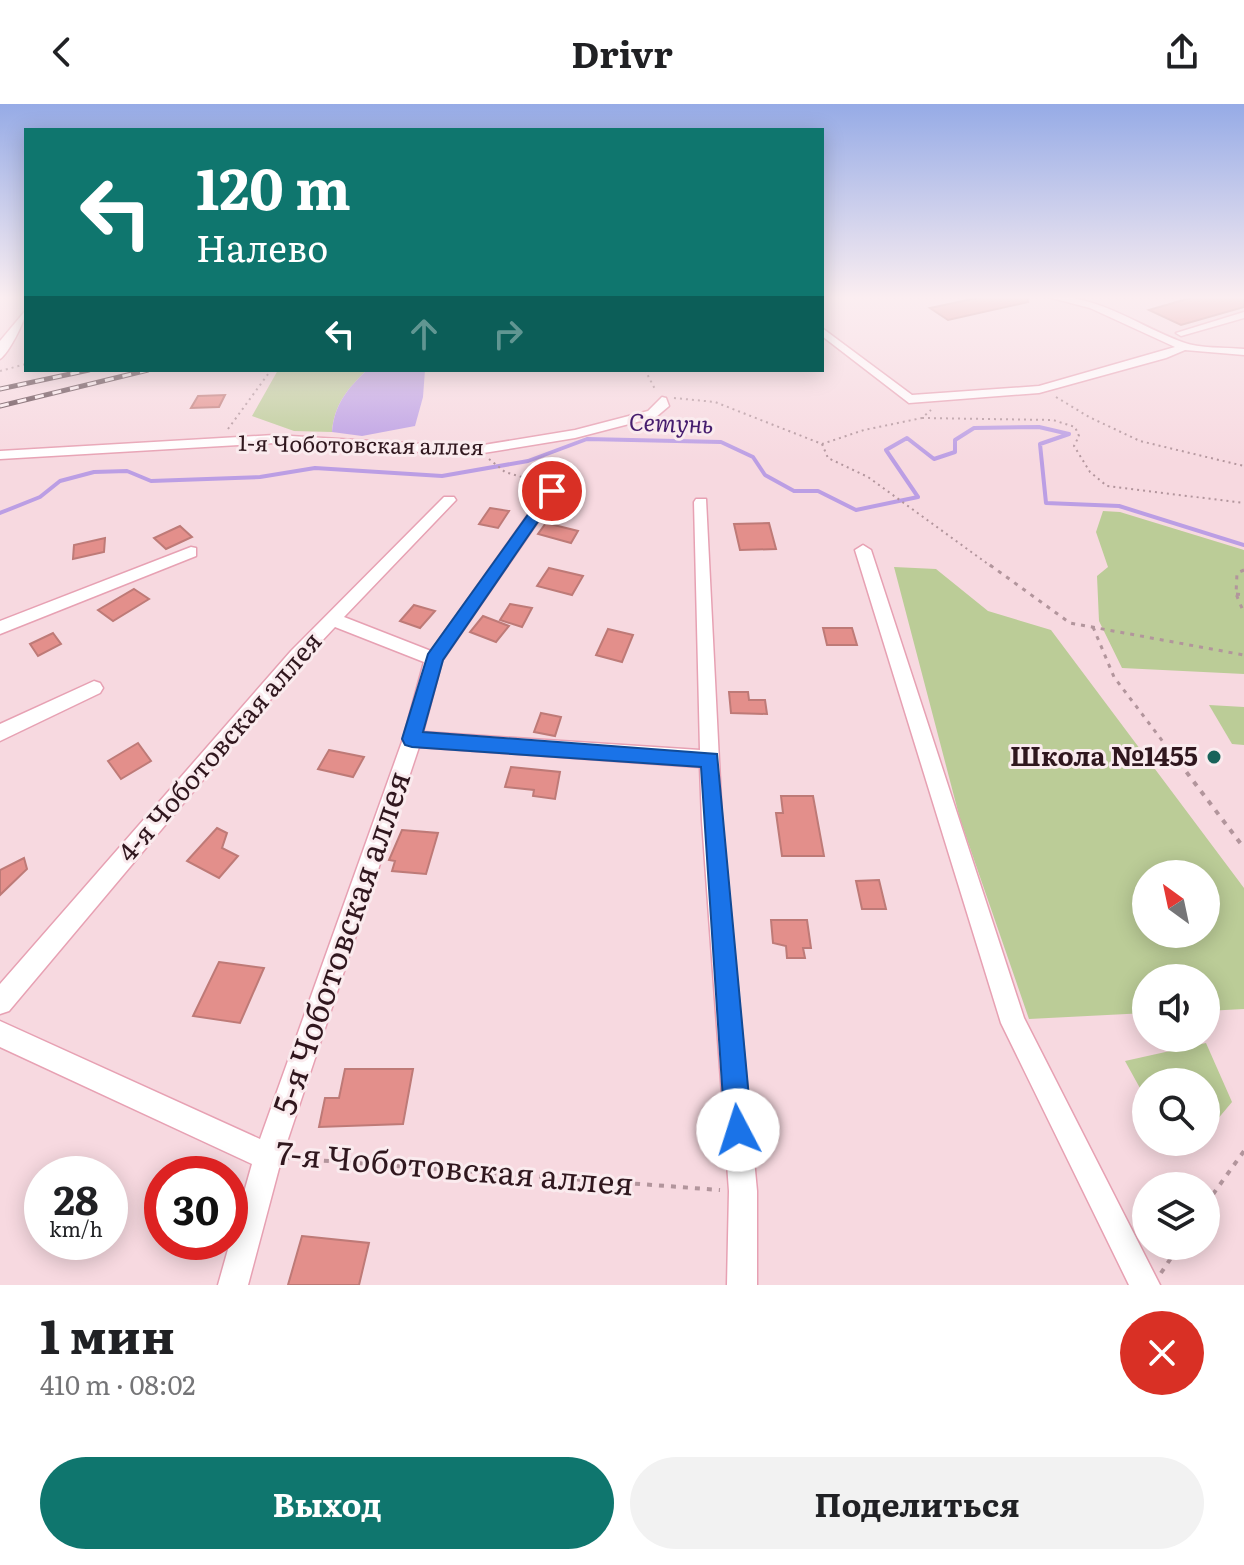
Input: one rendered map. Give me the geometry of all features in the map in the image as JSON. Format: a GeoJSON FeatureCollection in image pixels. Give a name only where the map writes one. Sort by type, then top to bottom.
{"type":"FeatureCollection","features":[{"type":"Feature","properties":{"kind":"street"},"geometry":{"type":"LineString","coordinates":[[849,352],[909,399],[1043,389],[1172,352]]}},
{"type":"Feature","properties":{"kind":"street","name":"1-я Чоботовская аллея"},"geometry":{"type":"LineString","coordinates":[[0,455],[274,439],[471,451],[575,434],[652,414],[663,406],[662,401]]}},
{"type":"Feature","properties":{"kind":"street","name":"5-я Чоботовская аллея"},"geometry":{"type":"LineString","coordinates":[[233,1285],[268,1157],[412,739],[434,659],[552,491]]}},
{"type":"Feature","properties":{"kind":"street","name":"4-я Чоботовская аллея"},"geometry":{"type":"LineString","coordinates":[[0,1002],[297,656],[449,500]]}},
{"type":"Feature","properties":{"kind":"street"},"geometry":{"type":"LineString","coordinates":[[701,502],[712,821],[743,1191],[742,1285]]}},
{"type":"Feature","properties":{"kind":"street"},"geometry":{"type":"LineString","coordinates":[[863,550],[1013,1023],[1145,1285]]}},
{"type":"Feature","properties":{"kind":"street"},"geometry":{"type":"LineString","coordinates":[[0,628],[191,552]]}},
{"type":"Feature","properties":{"kind":"street"},"geometry":{"type":"LineString","coordinates":[[332,619],[434,659]]}},
{"type":"Feature","properties":{"kind":"street"},"geometry":{"type":"LineString","coordinates":[[0,733],[94,688]]}},
{"type":"Feature","properties":{"kind":"street"},"geometry":{"type":"LineString","coordinates":[[412,739],[710,759]]}},
{"type":"Feature","properties":{"kind":"street","name":"7-я Чоботовская аллея"},"geometry":{"type":"LineString","coordinates":[[0,1034],[268,1157]]}},
{"type":"Feature","properties":{"kind":"path"},"geometry":{"type":"LineString","coordinates":[[0,371],[24,365]]}},
{"type":"Feature","properties":{"kind":"path"},"geometry":{"type":"LineString","coordinates":[[219,442],[270,372]]}},
{"type":"Feature","properties":{"kind":"path"},"geometry":{"type":"LineString","coordinates":[[646,372],[662,401],[675,398],[715,402],[822,444],[864,430],[922,418],[1053,420],[1075,427],[1079,436],[1074,446],[1091,475],[1101,484],[1115,489],[1244,503]]}},
{"type":"Feature","properties":{"kind":"path"},"geometry":{"type":"LineString","coordinates":[[1043,389],[1089,417],[1140,441],[1244,466]]}},
{"type":"Feature","properties":{"kind":"path"},"geometry":{"type":"LineString","coordinates":[[922,418],[946,396]]}},
{"type":"Feature","properties":{"kind":"path"},"geometry":{"type":"LineString","coordinates":[[822,444],[828,458],[868,477],[1070,623],[1244,655]]}},
{"type":"Feature","properties":{"kind":"path"},"geometry":{"type":"LineString","coordinates":[[488,459],[501,469],[539,481],[552,491]]}},
{"type":"Feature","properties":{"kind":"path"},"geometry":{"type":"LineString","coordinates":[[1244,570],[1237,573],[1236,594],[1244,613]]}},
{"type":"Feature","properties":{"kind":"path"},"geometry":{"type":"LineString","coordinates":[[1236,594],[1244,595]]}},
{"type":"Feature","properties":{"kind":"path"},"geometry":{"type":"LineString","coordinates":[[1093,627],[1114,677],[1244,848]]}},
{"type":"Feature","properties":{"kind":"path"},"geometry":{"type":"LineString","coordinates":[[1220,1183],[1244,1151]]}},
{"type":"Feature","properties":{"kind":"path","name":"7-я Чоботовская аллея"},"geometry":{"type":"LineString","coordinates":[[268,1157],[743,1191]]}},
{"type":"Feature","properties":{"kind":"path"},"geometry":{"type":"LineString","coordinates":[[1153,1285],[1170,1260]]}},
{"type":"Feature","properties":{"kind":"green space"},"geometry":{"type":"Polygon","coordinates":[[[277,372],[365,372],[343,398],[332,432],[294,431],[252,416],[277,372]]]}},
{"type":"Feature","properties":{"kind":"green space"},"geometry":{"type":"Polygon","coordinates":[[[1103,511],[1120,512],[1244,550],[1244,674],[1122,668],[1099,621],[1097,576],[1108,567],[1096,532],[1103,511]]]}},
{"type":"Feature","properties":{"kind":"green space"},"geometry":{"type":"Polygon","coordinates":[[[894,567],[936,569],[988,611],[1051,630],[1244,888],[1244,1009],[1220,1010],[1220,964],[1132,964],[1132,1014],[1029,1019],[960,819],[894,567]]]}},
{"type":"Feature","properties":{"kind":"green space"},"geometry":{"type":"Polygon","coordinates":[[[1209,705],[1244,707],[1244,745],[1232,744],[1209,705]]]}},
{"type":"Feature","properties":{"kind":"green space"},"geometry":{"type":"Polygon","coordinates":[[[1166,1052],[1210,1052],[1217,1068],[1132,1068],[1132,1074],[1125,1061],[1166,1052]]]}},
{"type":"Feature","properties":{"kind":"green space"},"geometry":{"type":"Polygon","coordinates":[[[1220,1075],[1232,1102],[1220,1116],[1220,1075]]]}},
{"type":"Feature","properties":{"kind":"shaded area"},"geometry":{"type":"Polygon","coordinates":[[[365,372],[425,372],[423,397],[415,426],[362,436],[332,432],[343,398],[365,372]]]}},
{"type":"Feature","properties":{"kind":"building"},"geometry":{"type":"Polygon","coordinates":[[[225,395],[219,407],[191,408],[198,396],[225,395]]]}},
{"type":"Feature","properties":{"kind":"building"},"geometry":{"type":"Polygon","coordinates":[[[490,508],[509,511],[498,528],[479,524],[490,508]]]}},
{"type":"Feature","properties":{"kind":"building"},"geometry":{"type":"Polygon","coordinates":[[[546,523],[578,531],[571,543],[538,534],[546,523]]]}},
{"type":"Feature","properties":{"kind":"building"},"geometry":{"type":"Polygon","coordinates":[[[769,523],[776,549],[740,550],[734,524],[769,523]]]}},
{"type":"Feature","properties":{"kind":"building"},"geometry":{"type":"Polygon","coordinates":[[[180,526],[192,537],[166,549],[154,538],[180,526]]]}},
{"type":"Feature","properties":{"kind":"building"},"geometry":{"type":"Polygon","coordinates":[[[105,538],[104,552],[73,559],[74,545],[105,538]]]}},
{"type":"Feature","properties":{"kind":"building"},"geometry":{"type":"Polygon","coordinates":[[[549,568],[583,576],[572,595],[537,586],[549,568]]]}},
{"type":"Feature","properties":{"kind":"building"},"geometry":{"type":"Polygon","coordinates":[[[134,589],[149,599],[113,621],[98,610],[134,589]]]}},
{"type":"Feature","properties":{"kind":"building"},"geometry":{"type":"Polygon","coordinates":[[[510,604],[532,608],[522,627],[500,620],[510,604]]]}},
{"type":"Feature","properties":{"kind":"building"},"geometry":{"type":"Polygon","coordinates":[[[414,605],[435,611],[420,628],[400,621],[414,605]]]}},
{"type":"Feature","properties":{"kind":"building"},"geometry":{"type":"Polygon","coordinates":[[[483,616],[509,626],[496,642],[470,632],[483,616]]]}},
{"type":"Feature","properties":{"kind":"building"},"geometry":{"type":"Polygon","coordinates":[[[823,628],[852,628],[857,645],[827,645],[823,628]]]}},
{"type":"Feature","properties":{"kind":"building"},"geometry":{"type":"Polygon","coordinates":[[[608,629],[633,635],[622,662],[596,655],[608,629]]]}},
{"type":"Feature","properties":{"kind":"building"},"geometry":{"type":"Polygon","coordinates":[[[53,633],[61,644],[38,656],[30,644],[53,633]]]}},
{"type":"Feature","properties":{"kind":"building"},"geometry":{"type":"Polygon","coordinates":[[[729,692],[748,692],[749,700],[765,700],[767,714],[731,713],[729,692]]]}},
{"type":"Feature","properties":{"kind":"building"},"geometry":{"type":"Polygon","coordinates":[[[541,713],[561,717],[555,736],[534,732],[541,713]]]}},
{"type":"Feature","properties":{"kind":"building"},"geometry":{"type":"Polygon","coordinates":[[[138,743],[151,761],[121,779],[108,761],[138,743]]]}},
{"type":"Feature","properties":{"kind":"building"},"geometry":{"type":"Polygon","coordinates":[[[329,750],[364,757],[353,777],[318,769],[329,750]]]}},
{"type":"Feature","properties":{"kind":"building"},"geometry":{"type":"Polygon","coordinates":[[[511,767],[560,772],[555,799],[533,796],[534,790],[505,787],[511,767]]]}},
{"type":"Feature","properties":{"kind":"building"},"geometry":{"type":"Polygon","coordinates":[[[781,796],[813,796],[824,856],[782,856],[776,813],[783,813],[781,796]]]}},
{"type":"Feature","properties":{"kind":"building"},"geometry":{"type":"Polygon","coordinates":[[[217,828],[227,833],[222,848],[238,856],[219,878],[187,861],[217,828]]]}},
{"type":"Feature","properties":{"kind":"building"},"geometry":{"type":"Polygon","coordinates":[[[402,830],[438,833],[426,874],[392,871],[395,861],[389,860],[402,830]]]}},
{"type":"Feature","properties":{"kind":"building"},"geometry":{"type":"Polygon","coordinates":[[[24,858],[27,869],[0,895],[0,870],[24,858]]]}},
{"type":"Feature","properties":{"kind":"building"},"geometry":{"type":"Polygon","coordinates":[[[879,880],[886,909],[862,909],[856,881],[879,880]]]}},
{"type":"Feature","properties":{"kind":"building"},"geometry":{"type":"Polygon","coordinates":[[[771,920],[807,920],[811,948],[803,948],[805,958],[787,958],[786,946],[773,943],[771,920]]]}},
{"type":"Feature","properties":{"kind":"building"},"geometry":{"type":"Polygon","coordinates":[[[219,962],[264,968],[240,1023],[193,1016],[219,962]]]}},
{"type":"Feature","properties":{"kind":"building"},"geometry":{"type":"Polygon","coordinates":[[[345,1069],[413,1069],[403,1124],[319,1127],[325,1098],[339,1098],[345,1069]]]}},
{"type":"Feature","properties":{"kind":"building"},"geometry":{"type":"Polygon","coordinates":[[[302,1236],[369,1243],[359,1285],[288,1285],[302,1236]]]}},
{"type":"Feature","properties":{"kind":"waterway","name":"Сетунь"},"geometry":{"type":"LineString","coordinates":[[0,513],[40,497],[60,481],[94,472],[127,471],[151,481],[260,477],[315,468],[442,476],[528,461],[587,439],[721,442],[753,457],[765,475],[794,491],[818,491],[856,510],[918,497],[886,450],[907,438],[934,459],[955,452],[955,440],[974,428],[1039,427],[1069,434],[1040,444],[1046,503],[1119,506],[1244,545]]}},
{"type":"Feature","properties":{"kind":"railway"},"geometry":{"type":"LineString","coordinates":[[0,389],[80,372]]}},
{"type":"Feature","properties":{"kind":"railway"},"geometry":{"type":"LineString","coordinates":[[0,406],[140,372]]}},
{"type":"Feature","properties":{"kind":"place","name":"Школа №1455"},"geometry":{"type":"Point","coordinates":[1214,757]}},
{"type":"Feature","properties":{"kind":"route"},"geometry":{"type":"LineString","coordinates":[[552,491],[434,659],[412,739],[710,759],[712,821],[738,1130]]}}]}
